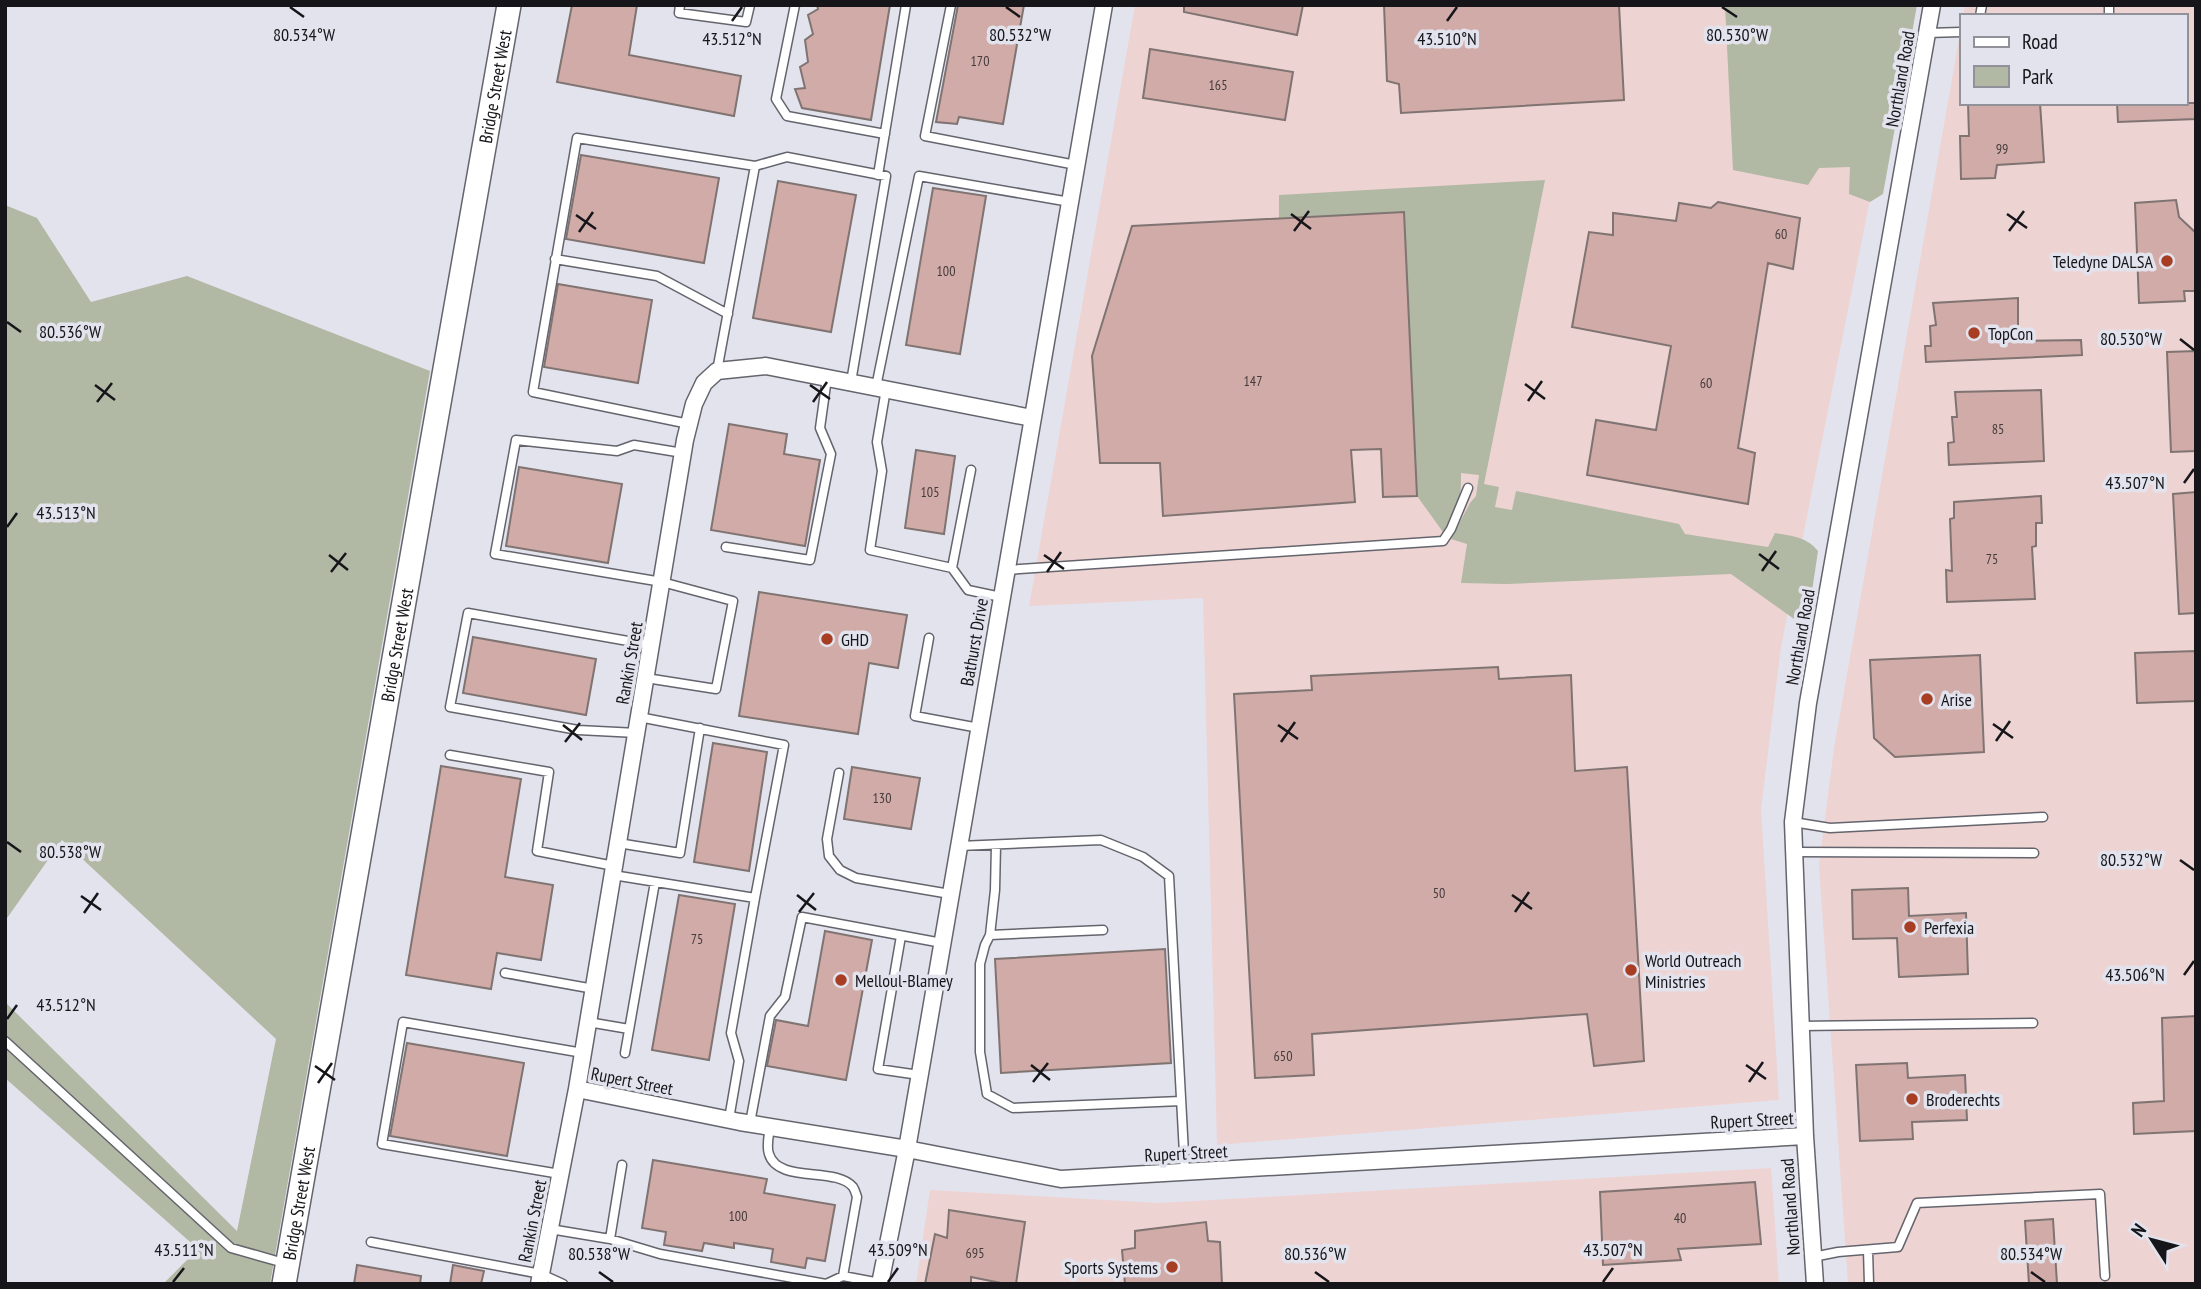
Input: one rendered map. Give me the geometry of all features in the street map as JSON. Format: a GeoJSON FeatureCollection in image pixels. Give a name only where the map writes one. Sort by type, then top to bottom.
{"type":"FeatureCollection","features":[{"type":"Feature","properties":{"kind":"street","name":"Bridge Street West"},"geometry":{"type":"LineString","coordinates":[[285,1274],[509,5]]}},
{"type":"Feature","properties":{"kind":"street","name":"Bathurst Drive"},"geometry":{"type":"LineString","coordinates":[[880,1284],[907,1149],[1104,5]]}},
{"type":"Feature","properties":{"kind":"street","name":"Northland Road"},"geometry":{"type":"LineString","coordinates":[[1815,1284],[1805,1136],[1793,822],[1808,703],[1932,5]]}},
{"type":"Feature","properties":{"kind":"street"},"geometry":{"type":"LineString","coordinates":[[717,372],[766,366],[1032,418]]}},
{"type":"Feature","properties":{"kind":"street","name":"Rankin Street"},"geometry":{"type":"LineString","coordinates":[[540,1279],[577,1089],[683,453],[694,404],[704,383],[717,372]]}},
{"type":"Feature","properties":{"kind":"street","name":"Rupert Street"},"geometry":{"type":"LineString","coordinates":[[577,1089],[1061,1179],[1805,1136]]}},
{"type":"Feature","properties":{"kind":"lane"},"geometry":{"type":"LineString","coordinates":[[680,5],[678,13],[746,22],[750,5]]}},
{"type":"Feature","properties":{"kind":"lane"},"geometry":{"type":"LineString","coordinates":[[795,5],[776,99],[787,116],[885,134]]}},
{"type":"Feature","properties":{"kind":"lane"},"geometry":{"type":"LineString","coordinates":[[878,175],[906,5]]}},
{"type":"Feature","properties":{"kind":"lane"},"geometry":{"type":"LineString","coordinates":[[951,5],[925,136],[1076,165]]}},
{"type":"Feature","properties":{"kind":"lane"},"geometry":{"type":"LineString","coordinates":[[1927,33],[1960,32]]}},
{"type":"Feature","properties":{"kind":"lane"},"geometry":{"type":"LineString","coordinates":[[689,424],[533,392],[577,138],[755,166],[787,157],[886,176],[851,382]]}},
{"type":"Feature","properties":{"kind":"lane"},"geometry":{"type":"LineString","coordinates":[[717,372],[755,166]]}},
{"type":"Feature","properties":{"kind":"lane"},"geometry":{"type":"LineString","coordinates":[[1001,597],[968,590],[952,568],[870,550],[883,471],[877,442],[881,388],[919,176],[1070,202]]}},
{"type":"Feature","properties":{"kind":"lane"},"geometry":{"type":"LineString","coordinates":[[555,259],[657,276],[728,314]]}},
{"type":"Feature","properties":{"kind":"lane"},"geometry":{"type":"LineString","coordinates":[[726,547],[810,560],[831,454],[820,428],[827,378]]}},
{"type":"Feature","properties":{"kind":"lane"},"geometry":{"type":"LineString","coordinates":[[646,678],[716,690],[733,601],[662,582],[495,554],[516,440],[617,451],[634,445],[683,453]]}},
{"type":"Feature","properties":{"kind":"lane"},"geometry":{"type":"LineString","coordinates":[[952,568],[971,470]]}},
{"type":"Feature","properties":{"kind":"lane"},"geometry":{"type":"LineString","coordinates":[[1006,570],[1443,541],[1451,529],[1468,488]]}},
{"type":"Feature","properties":{"kind":"lane"},"geometry":{"type":"LineString","coordinates":[[651,645],[468,613],[450,707],[578,730],[638,725],[700,728],[784,745],[731,1033],[739,1061],[729,1119]]}},
{"type":"Feature","properties":{"kind":"lane"},"geometry":{"type":"LineString","coordinates":[[929,638],[915,716],[979,728]]}},
{"type":"Feature","properties":{"kind":"lane"},"geometry":{"type":"LineString","coordinates":[[618,843],[680,853],[700,728]]}},
{"type":"Feature","properties":{"kind":"lane"},"geometry":{"type":"LineString","coordinates":[[450,755],[550,772],[537,851],[655,882],[755,898]]}},
{"type":"Feature","properties":{"kind":"lane"},"geometry":{"type":"LineString","coordinates":[[839,773],[827,839],[829,856],[841,870],[856,878],[950,894]]}},
{"type":"Feature","properties":{"kind":"lane"},"geometry":{"type":"LineString","coordinates":[[1793,822],[1829,828],[2043,817]]}},
{"type":"Feature","properties":{"kind":"lane"},"geometry":{"type":"LineString","coordinates":[[958,846],[1101,840],[1143,857],[1169,876],[1185,1172]]}},
{"type":"Feature","properties":{"kind":"lane"},"geometry":{"type":"LineString","coordinates":[[996,845],[990,936],[980,964],[980,1052],[987,1094],[1013,1108],[1181,1101]]}},
{"type":"Feature","properties":{"kind":"lane"},"geometry":{"type":"LineString","coordinates":[[1794,852],[2035,853]]}},
{"type":"Feature","properties":{"kind":"lane"},"geometry":{"type":"LineString","coordinates":[[625,1053],[655,882]]}},
{"type":"Feature","properties":{"kind":"lane"},"geometry":{"type":"LineString","coordinates":[[750,1123],[770,1016],[785,997],[802,917],[942,943]]}},
{"type":"Feature","properties":{"kind":"lane"},"geometry":{"type":"LineString","coordinates":[[990,936],[1103,930]]}},
{"type":"Feature","properties":{"kind":"lane"},"geometry":{"type":"LineString","coordinates":[[901,936],[878,1069],[919,1074]]}},
{"type":"Feature","properties":{"kind":"lane"},"geometry":{"type":"LineString","coordinates":[[505,974],[594,989]]}},
{"type":"Feature","properties":{"kind":"lane"},"geometry":{"type":"LineString","coordinates":[[560,1174],[382,1144],[403,1022],[583,1053]]}},
{"type":"Feature","properties":{"kind":"lane"},"geometry":{"type":"LineString","coordinates":[[588,1022],[629,1029]]}},
{"type":"Feature","properties":{"kind":"lane"},"geometry":{"type":"LineString","coordinates":[[1800,1026],[2033,1023]]}},
{"type":"Feature","properties":{"kind":"lane"},"geometry":{"type":"LineString","coordinates":[[5,1041],[231,1248],[285,1274]]}},
{"type":"Feature","properties":{"kind":"lane"},"geometry":{"type":"LineString","coordinates":[[770,1127],[767,1151],[772,1161],[781,1168],[840,1180],[852,1186],[857,1198],[843,1276]]}},
{"type":"Feature","properties":{"kind":"lane"},"geometry":{"type":"LineString","coordinates":[[610,1239],[622,1165]]}},
{"type":"Feature","properties":{"kind":"lane"},"geometry":{"type":"LineString","coordinates":[[1813,1257],[1898,1247],[1917,1203],[2100,1194],[2105,1276]]}},
{"type":"Feature","properties":{"kind":"lane"},"geometry":{"type":"LineString","coordinates":[[550,1229],[610,1239],[660,1254],[826,1284],[843,1276],[880,1284]]}},
{"type":"Feature","properties":{"kind":"lane"},"geometry":{"type":"LineString","coordinates":[[371,1242],[563,1284]]}},
{"type":"Feature","properties":{"kind":"lane"},"geometry":{"type":"LineString","coordinates":[[1868,1250],[1869,1284]]}},
{"type":"Feature","properties":{"kind":"shaded area"},"geometry":{"type":"Polygon","coordinates":[[[1135,5],[1899,5],[1876,169],[1781,647],[1761,809],[1779,1100],[1217,1145],[1203,598],[1029,606],[1135,5]]]}},
{"type":"Feature","properties":{"kind":"shaded area"},"geometry":{"type":"Polygon","coordinates":[[[1965,5],[2196,5],[2196,1284],[1848,1284],[1819,865],[1834,748],[1960,34],[1960,105],[2187,105],[2187,14],[1963,14],[1965,5]]]}},
{"type":"Feature","properties":{"kind":"shaded area"},"geometry":{"type":"Polygon","coordinates":[[[1771,1168],[1779,1284],[916,1284],[930,1190],[1159,1203],[1771,1168]]]}},
{"type":"Feature","properties":{"kind":"green space"},"geometry":{"type":"Polygon","coordinates":[[[1725,5],[1917,5],[1883,194],[1870,202],[1849,194],[1850,167],[1819,168],[1808,185],[1733,170],[1725,5]]]}},
{"type":"Feature","properties":{"kind":"green space"},"geometry":{"type":"Polygon","coordinates":[[[1545,180],[1484,484],[1499,487],[1495,507],[1512,510],[1516,491],[1679,524],[1685,534],[1768,547],[1775,533],[1799,538],[1818,551],[1808,618],[1794,619],[1731,574],[1507,584],[1461,583],[1467,544],[1451,539],[1476,496],[1479,475],[1461,473],[1458,505],[1443,532],[1417,496],[1404,212],[1279,218],[1279,195],[1545,180]]]}},
{"type":"Feature","properties":{"kind":"green space"},"geometry":{"type":"Polygon","coordinates":[[[5,205],[37,218],[91,302],[187,276],[430,371],[270,1284],[163,1284],[198,1249],[5,1078],[5,1002],[237,1231],[276,1039],[62,840],[5,921],[5,205]]]}},
{"type":"Feature","properties":{"kind":"building"},"geometry":{"type":"Polygon","coordinates":[[[572,5],[637,5],[629,55],[741,76],[734,116],[557,82],[572,5]]]}},
{"type":"Feature","properties":{"kind":"building"},"geometry":{"type":"Polygon","coordinates":[[[817,5],[890,5],[871,120],[802,108],[795,89],[805,88],[800,67],[808,62],[805,40],[813,34],[808,15],[818,9],[817,5]]]}},
{"type":"Feature","properties":{"kind":"building"},"geometry":{"type":"Polygon","coordinates":[[[958,5],[1024,5],[1003,124],[959,117],[957,124],[936,122],[958,5]]]}},
{"type":"Feature","properties":{"kind":"building"},"geometry":{"type":"Polygon","coordinates":[[[1184,5],[1303,5],[1297,35],[1184,12],[1184,5]]]}},
{"type":"Feature","properties":{"kind":"building"},"geometry":{"type":"Polygon","coordinates":[[[1384,5],[1619,5],[1624,100],[1401,113],[1399,84],[1387,81],[1384,5]]]}},
{"type":"Feature","properties":{"kind":"building"},"geometry":{"type":"Polygon","coordinates":[[[1150,49],[1293,72],[1285,120],[1143,98],[1150,49]]]}},
{"type":"Feature","properties":{"kind":"building"},"geometry":{"type":"Polygon","coordinates":[[[2196,103],[2196,119],[2118,122],[2117,105],[2196,103]]]}},
{"type":"Feature","properties":{"kind":"building"},"geometry":{"type":"Polygon","coordinates":[[[1968,105],[2040,105],[2044,162],[1997,165],[1995,178],[1961,179],[1960,136],[1969,136],[1968,105]]]}},
{"type":"Feature","properties":{"kind":"building"},"geometry":{"type":"Polygon","coordinates":[[[581,155],[719,178],[704,263],[566,239],[581,155]]]}},
{"type":"Feature","properties":{"kind":"building"},"geometry":{"type":"Polygon","coordinates":[[[778,181],[856,195],[831,332],[753,318],[778,181]]]}},
{"type":"Feature","properties":{"kind":"building"},"geometry":{"type":"Polygon","coordinates":[[[933,188],[986,196],[960,354],[906,345],[933,188]]]}},
{"type":"Feature","properties":{"kind":"building","name":"Teledyne DALSA"},"geometry":{"type":"Polygon","coordinates":[[[2176,200],[2179,217],[2196,233],[2196,291],[2184,291],[2185,301],[2139,303],[2135,203],[2176,200]]]}},
{"type":"Feature","properties":{"kind":"building"},"geometry":{"type":"Polygon","coordinates":[[[1718,202],[1800,218],[1793,269],[1768,263],[1738,448],[1755,453],[1748,504],[1587,475],[1596,420],[1656,430],[1671,346],[1572,327],[1589,232],[1613,235],[1613,213],[1676,221],[1679,203],[1711,208],[1718,202]]]}},
{"type":"Feature","properties":{"kind":"building"},"geometry":{"type":"Polygon","coordinates":[[[1404,212],[1417,496],[1383,497],[1381,449],[1351,450],[1355,502],[1163,516],[1160,463],[1100,463],[1092,356],[1132,226],[1404,212]]]}},
{"type":"Feature","properties":{"kind":"building"},"geometry":{"type":"Polygon","coordinates":[[[558,284],[652,300],[638,383],[544,367],[558,284]]]}},
{"type":"Feature","properties":{"kind":"building","name":"TopCon"},"geometry":{"type":"Polygon","coordinates":[[[2018,298],[2018,341],[2081,340],[2082,355],[1926,362],[1925,346],[1931,346],[1930,326],[1936,325],[1933,303],[2018,298]]]}},
{"type":"Feature","properties":{"kind":"building"},"geometry":{"type":"Polygon","coordinates":[[[2196,351],[2196,451],[2171,452],[2167,352],[2196,351]]]}},
{"type":"Feature","properties":{"kind":"building"},"geometry":{"type":"Polygon","coordinates":[[[2041,390],[2044,461],[1949,465],[1948,443],[1954,442],[1952,417],[1957,417],[1955,392],[2041,390]]]}},
{"type":"Feature","properties":{"kind":"building"},"geometry":{"type":"Polygon","coordinates":[[[729,424],[787,434],[784,454],[820,460],[805,546],[711,530],[729,424]]]}},
{"type":"Feature","properties":{"kind":"building"},"geometry":{"type":"Polygon","coordinates":[[[916,450],[955,456],[944,534],[905,528],[916,450]]]}},
{"type":"Feature","properties":{"kind":"building"},"geometry":{"type":"Polygon","coordinates":[[[519,467],[622,484],[608,563],[506,546],[519,467]]]}},
{"type":"Feature","properties":{"kind":"building"},"geometry":{"type":"Polygon","coordinates":[[[2196,492],[2196,613],[2179,614],[2173,494],[2196,492]]]}},
{"type":"Feature","properties":{"kind":"building"},"geometry":{"type":"Polygon","coordinates":[[[2041,496],[2042,523],[2036,523],[2036,546],[2032,547],[2035,599],[1947,602],[1946,570],[1952,571],[1950,519],[1954,518],[1954,502],[2041,496]]]}},
{"type":"Feature","properties":{"kind":"building","name":"GHD"},"geometry":{"type":"Polygon","coordinates":[[[759,592],[907,615],[898,668],[869,663],[858,734],[739,716],[759,592]]]}},
{"type":"Feature","properties":{"kind":"building"},"geometry":{"type":"Polygon","coordinates":[[[473,637],[596,659],[586,715],[463,693],[473,637]]]}},
{"type":"Feature","properties":{"kind":"building"},"geometry":{"type":"Polygon","coordinates":[[[2196,651],[2196,701],[2137,703],[2135,653],[2196,651]]]}},
{"type":"Feature","properties":{"kind":"building","name":"Arise"},"geometry":{"type":"Polygon","coordinates":[[[1980,655],[1984,752],[1895,757],[1874,738],[1870,660],[1980,655]]]}},
{"type":"Feature","properties":{"kind":"building"},"geometry":{"type":"Polygon","coordinates":[[[1498,667],[1499,679],[1571,675],[1575,771],[1627,767],[1644,1061],[1594,1066],[1587,1014],[1312,1034],[1314,1075],[1255,1078],[1234,694],[1312,690],[1311,676],[1498,667]]]}},
{"type":"Feature","properties":{"kind":"building"},"geometry":{"type":"Polygon","coordinates":[[[713,743],[767,752],[749,871],[694,862],[713,743]]]}},
{"type":"Feature","properties":{"kind":"building"},"geometry":{"type":"Polygon","coordinates":[[[441,766],[521,779],[505,877],[553,885],[541,960],[497,953],[491,989],[406,975],[441,766]]]}},
{"type":"Feature","properties":{"kind":"building"},"geometry":{"type":"Polygon","coordinates":[[[852,767],[920,778],[911,829],[844,819],[852,767]]]}},
{"type":"Feature","properties":{"kind":"building","name":"Perfexia"},"geometry":{"type":"Polygon","coordinates":[[[1908,888],[1909,916],[1966,913],[1968,974],[1899,977],[1897,938],[1853,939],[1852,890],[1908,888]]]}},
{"type":"Feature","properties":{"kind":"building"},"geometry":{"type":"Polygon","coordinates":[[[679,895],[735,904],[709,1060],[652,1050],[679,895]]]}},
{"type":"Feature","properties":{"kind":"building","name":"Melloul-Blamey"},"geometry":{"type":"Polygon","coordinates":[[[825,931],[872,940],[846,1080],[767,1066],[776,1020],[808,1026],[825,931]]]}},
{"type":"Feature","properties":{"kind":"building"},"geometry":{"type":"Polygon","coordinates":[[[1165,949],[1171,1063],[1001,1073],[995,959],[1165,949]]]}},
{"type":"Feature","properties":{"kind":"building"},"geometry":{"type":"Polygon","coordinates":[[[2196,1016],[2196,1131],[2134,1134],[2133,1103],[2164,1101],[2162,1018],[2196,1016]]]}},
{"type":"Feature","properties":{"kind":"building"},"geometry":{"type":"Polygon","coordinates":[[[407,1043],[524,1063],[507,1156],[390,1136],[407,1043]]]}},
{"type":"Feature","properties":{"kind":"building","name":"Broderechts"},"geometry":{"type":"Polygon","coordinates":[[[1907,1063],[1908,1078],[1965,1075],[1967,1120],[1912,1122],[1913,1139],[1860,1141],[1856,1065],[1907,1063]]]}},
{"type":"Feature","properties":{"kind":"building"},"geometry":{"type":"Polygon","coordinates":[[[653,1160],[767,1179],[764,1193],[835,1205],[825,1261],[807,1258],[805,1268],[771,1262],[773,1249],[734,1243],[734,1248],[704,1243],[702,1251],[664,1245],[666,1232],[642,1228],[653,1160]]]}},
{"type":"Feature","properties":{"kind":"building"},"geometry":{"type":"Polygon","coordinates":[[[1755,1182],[1761,1244],[1678,1249],[1681,1260],[1603,1265],[1600,1192],[1755,1182]]]}},
{"type":"Feature","properties":{"kind":"building"},"geometry":{"type":"Polygon","coordinates":[[[949,1210],[1025,1222],[1016,1284],[971,1277],[971,1284],[925,1284],[935,1234],[947,1238],[949,1210]]]}},
{"type":"Feature","properties":{"kind":"building"},"geometry":{"type":"Polygon","coordinates":[[[2053,1219],[2057,1284],[2029,1284],[2025,1221],[2053,1219]]]}},
{"type":"Feature","properties":{"kind":"building","name":"Sports Systems"},"geometry":{"type":"Polygon","coordinates":[[[1206,1222],[1208,1241],[1220,1242],[1222,1284],[1125,1284],[1122,1250],[1135,1248],[1135,1231],[1206,1222]]]}},
{"type":"Feature","properties":{"kind":"building"},"geometry":{"type":"Polygon","coordinates":[[[357,1265],[421,1276],[420,1284],[354,1284],[357,1265]]]}},
{"type":"Feature","properties":{"kind":"building"},"geometry":{"type":"Polygon","coordinates":[[[453,1265],[484,1271],[481,1284],[450,1284],[453,1265]]]}},
{"type":"Feature","properties":{"kind":"place","name":"Teledyne DALSA"},"geometry":{"type":"Point","coordinates":[2167,261]}},
{"type":"Feature","properties":{"kind":"place","name":"TopCon"},"geometry":{"type":"Point","coordinates":[1974,333]}},
{"type":"Feature","properties":{"kind":"place","name":"GHD"},"geometry":{"type":"Point","coordinates":[827,639]}},
{"type":"Feature","properties":{"kind":"place","name":"Arise"},"geometry":{"type":"Point","coordinates":[1927,699]}},
{"type":"Feature","properties":{"kind":"place","name":"Perfexia"},"geometry":{"type":"Point","coordinates":[1910,927]}},
{"type":"Feature","properties":{"kind":"place","name":"World Outreach Ministries"},"geometry":{"type":"Point","coordinates":[1631,970]}},
{"type":"Feature","properties":{"kind":"place","name":"Melloul-Blamey"},"geometry":{"type":"Point","coordinates":[841,980]}},
{"type":"Feature","properties":{"kind":"place","name":"Broderechts"},"geometry":{"type":"Point","coordinates":[1912,1099]}},
{"type":"Feature","properties":{"kind":"place","name":"Sports Systems"},"geometry":{"type":"Point","coordinates":[1172,1267]}}]}
